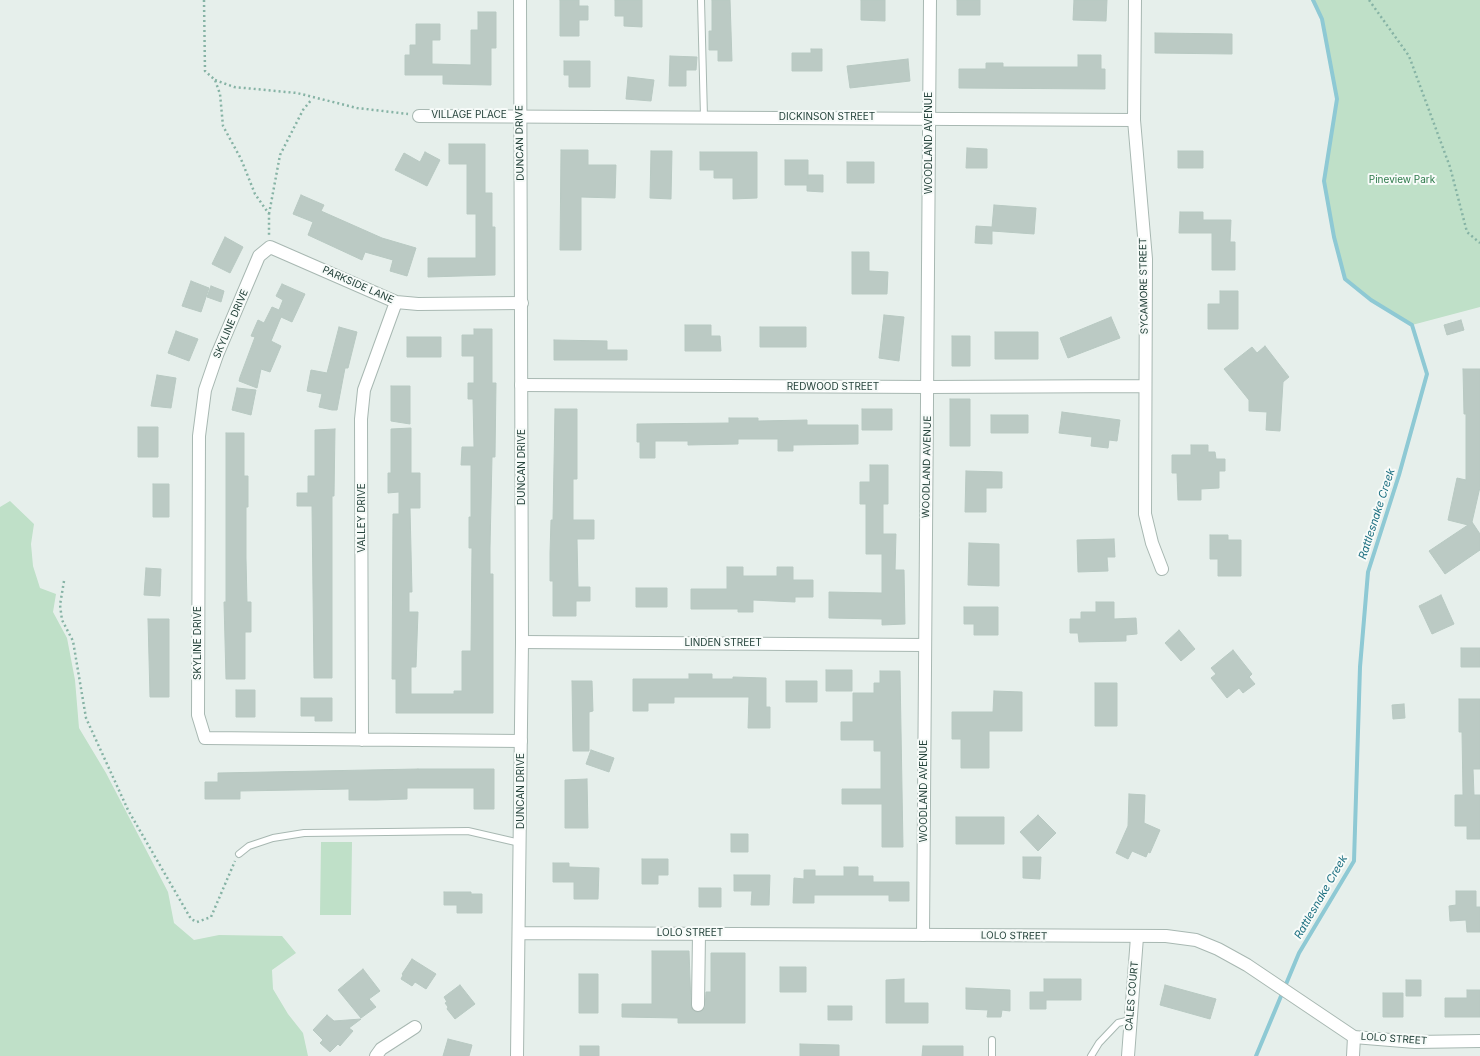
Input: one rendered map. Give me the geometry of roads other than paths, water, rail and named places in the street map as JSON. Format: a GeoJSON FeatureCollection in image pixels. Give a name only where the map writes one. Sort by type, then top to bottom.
{"type":"FeatureCollection","features":[{"type":"Feature","properties":{"kind":"street","name":"DUNCAN DRIVE"},"geometry":{"type":"LineString","coordinates":[[517,1056],[522,642],[520,0]]}},
{"type":"Feature","properties":{"kind":"street","name":"WOODLAND AVENUE"},"geometry":{"type":"LineString","coordinates":[[923,935],[930,0]]}},
{"type":"Feature","properties":{"kind":"street","name":"SYCAMORE STREET"},"geometry":{"type":"LineString","coordinates":[[1135,0],[1134,120],[1146,259],[1145,514],[1152,543],[1162,569]]}},
{"type":"Feature","properties":{"kind":"street","name":"VILLAGE PLACE"},"geometry":{"type":"LineString","coordinates":[[419,116],[520,115]]}},
{"type":"Feature","properties":{"kind":"street","name":"DICKINSON STREET"},"geometry":{"type":"LineString","coordinates":[[520,115],[929,117],[1134,120]]}},
{"type":"Feature","properties":{"kind":"street","name":"PARKSIDE LANE"},"geometry":{"type":"LineString","coordinates":[[270,247],[396,302],[418,304],[522,303]]}},
{"type":"Feature","properties":{"kind":"street","name":"SKYLINE DRIVE"},"geometry":{"type":"LineString","coordinates":[[270,247],[259,256],[218,355],[205,390],[198,436],[198,715],[205,738],[521,741]]}},
{"type":"Feature","properties":{"kind":"street","name":"VALLEY DRIVE"},"geometry":{"type":"LineString","coordinates":[[362,740],[361,419],[364,390],[396,302]]}},
{"type":"Feature","properties":{"kind":"street","name":"REDWOOD STREET"},"geometry":{"type":"LineString","coordinates":[[522,385],[928,387],[1145,386]]}},
{"type":"Feature","properties":{"kind":"street","name":"LINDEN STREET"},"geometry":{"type":"LineString","coordinates":[[522,642],[925,644]]}},
{"type":"Feature","properties":{"kind":"street","name":"LOLO STREET"},"geometry":{"type":"LineString","coordinates":[[519,933],[1166,936],[1196,940],[1218,949],[1247,965],[1354,1037],[1416,1042],[1480,1041]]}},
{"type":"Feature","properties":{"kind":"street"},"geometry":{"type":"LineString","coordinates":[[698,1005],[699,933]]}},
{"type":"Feature","properties":{"kind":"street","name":"CALES COURT"},"geometry":{"type":"LineString","coordinates":[[1128,1056],[1137,937]]}},
{"type":"Feature","properties":{"kind":"street"},"geometry":{"type":"LineString","coordinates":[[376,1056],[382,1049],[416,1027]]}},
{"type":"Feature","properties":{"kind":"street"},"geometry":{"type":"LineString","coordinates":[[1352,1056],[1354,1037]]}},
{"type":"Feature","properties":{"kind":"lane"},"geometry":{"type":"LineString","coordinates":[[701,0],[704,117]]}},
{"type":"Feature","properties":{"kind":"lane"},"geometry":{"type":"LineString","coordinates":[[239,854],[249,846],[274,838],[304,833],[468,831],[520,843]]}},
{"type":"Feature","properties":{"kind":"lane"},"geometry":{"type":"LineString","coordinates":[[1091,1056],[1099,1043],[1118,1023],[1130,1020]]}},
{"type":"Feature","properties":{"kind":"lane"},"geometry":{"type":"LineString","coordinates":[[992,1040],[992,1056]]}},
{"type":"Feature","properties":{"kind":"waterway","name":"Rattlesnake Creek"},"geometry":{"type":"LineString","coordinates":[[1256,1056],[1299,953],[1354,861],[1360,667],[1368,572],[1399,475],[1427,374],[1412,325],[1371,300],[1345,279],[1334,237],[1324,181],[1337,99],[1322,19],[1313,0]]}},
{"type":"Feature","properties":{"kind":"park label","name":"Pineview Park"},"geometry":{"type":"Point","coordinates":[1402,180]}}]}
